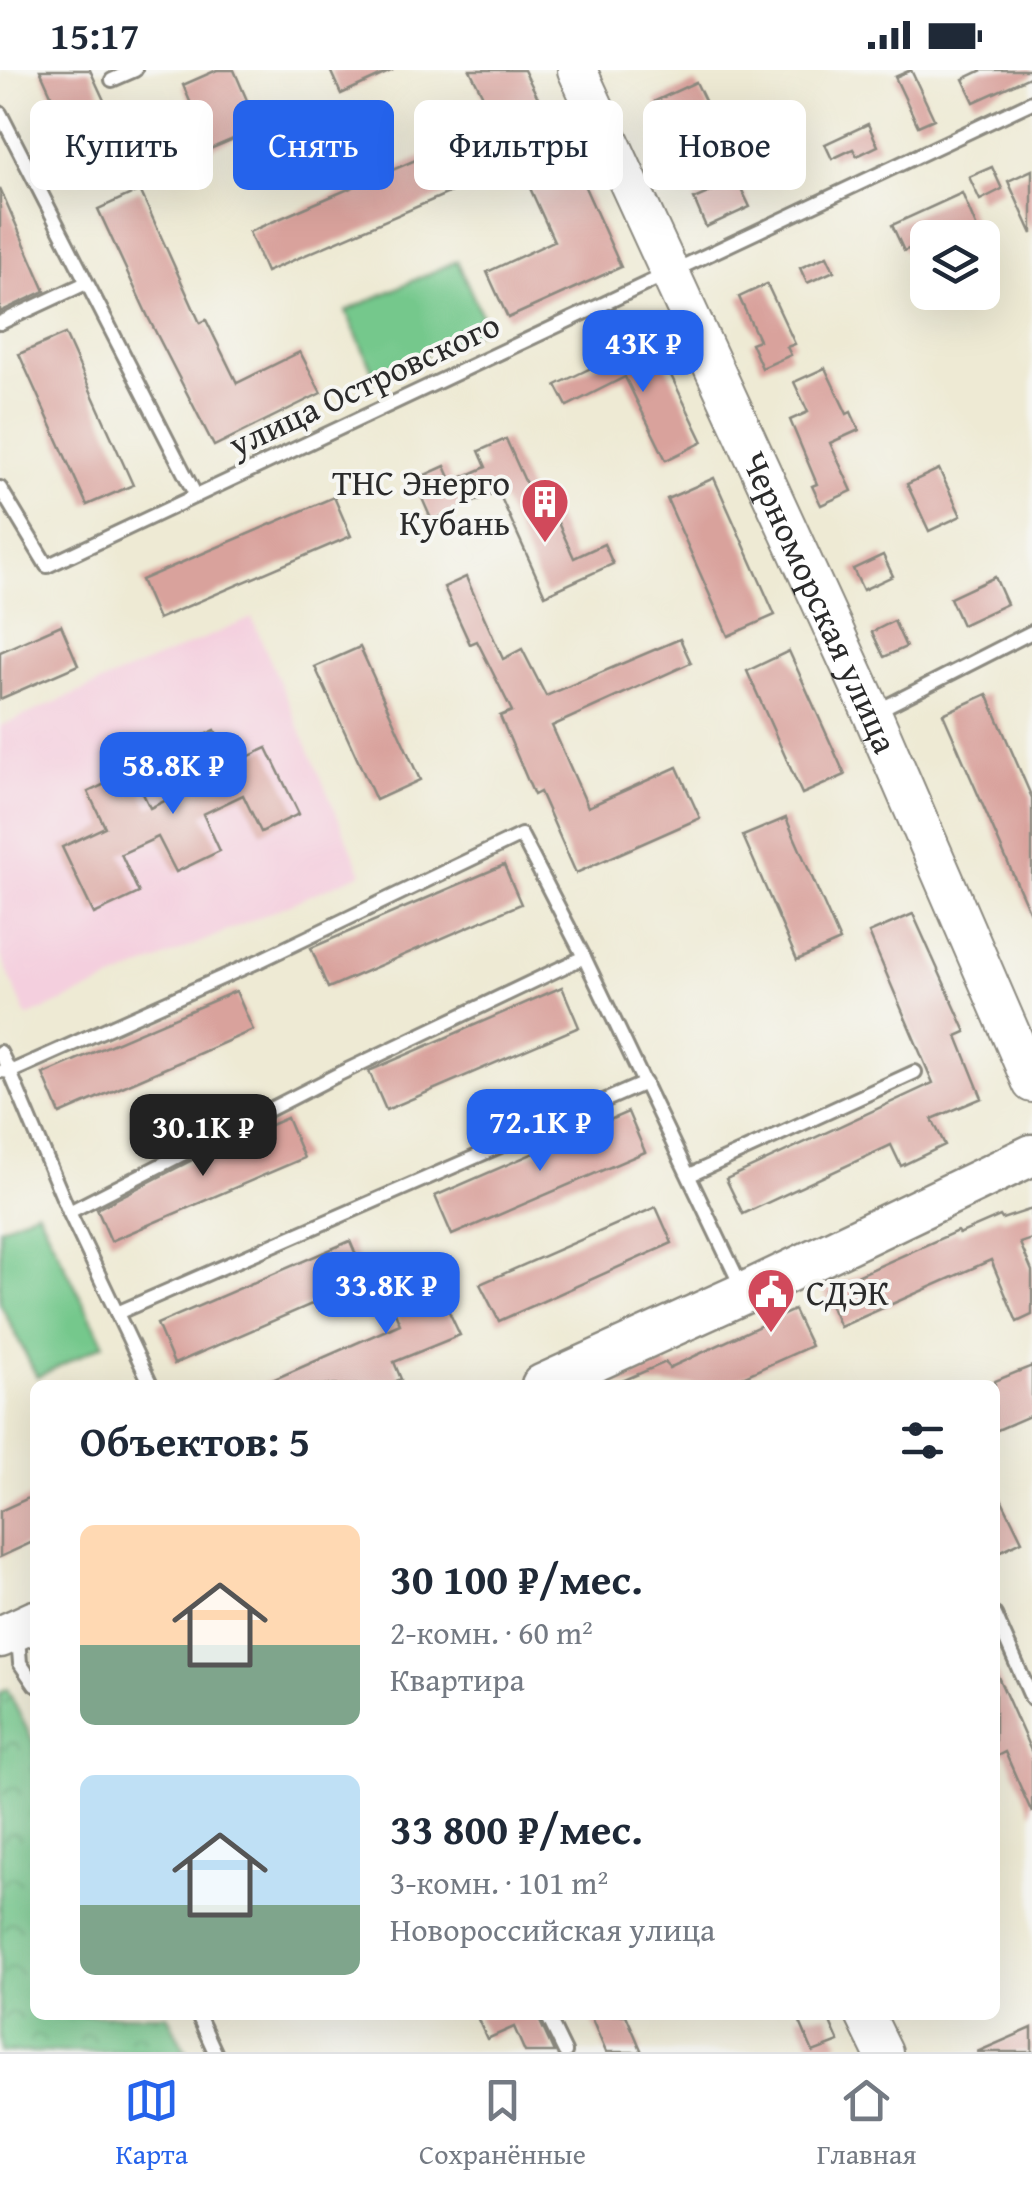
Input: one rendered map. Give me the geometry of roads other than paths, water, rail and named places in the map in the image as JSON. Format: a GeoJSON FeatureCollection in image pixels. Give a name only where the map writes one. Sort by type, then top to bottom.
{"type":"FeatureCollection","features":[{"type":"Feature","properties":{"kind":"main road","name":"Черноморская улица"},"geometry":{"type":"LineString","coordinates":[[577,70],[872,713],[1032,1084]]}},
{"type":"Feature","properties":{"kind":"main road"},"geometry":{"type":"LineString","coordinates":[[564,1380],[1032,1154]]}},
{"type":"Feature","properties":{"kind":"main road"},"geometry":{"type":"LineString","coordinates":[[867,2020],[883,2052]]}},
{"type":"Feature","properties":{"kind":"lane"},"geometry":{"type":"LineString","coordinates":[[112,80],[135,70]]}},
{"type":"Feature","properties":{"kind":"lane","name":"улица Островского"},"geometry":{"type":"LineString","coordinates":[[0,488],[47,566],[1032,102]]}},
{"type":"Feature","properties":{"kind":"lane"},"geometry":{"type":"LineString","coordinates":[[0,113],[196,496]]}},
{"type":"Feature","properties":{"kind":"lane"},"geometry":{"type":"LineString","coordinates":[[0,323],[86,283]]}},
{"type":"Feature","properties":{"kind":"lane"},"geometry":{"type":"LineString","coordinates":[[872,713],[1032,632]]}},
{"type":"Feature","properties":{"kind":"lane"},"geometry":{"type":"LineString","coordinates":[[5,1071],[261,960],[522,835],[646,1083],[744,1292]]}},
{"type":"Feature","properties":{"kind":"lane"},"geometry":{"type":"LineString","coordinates":[[68,1212],[339,1074],[584,957]]}},
{"type":"Feature","properties":{"kind":"lane"},"geometry":{"type":"LineString","coordinates":[[0,1052],[68,1212],[149,1380]]}},
{"type":"Feature","properties":{"kind":"lane"},"geometry":{"type":"LineString","coordinates":[[690,1175],[915,1072]]}},
{"type":"Feature","properties":{"kind":"lane"},"geometry":{"type":"LineString","coordinates":[[117,1313],[646,1083]]}},
{"type":"Feature","properties":{"kind":"lane"},"geometry":{"type":"LineString","coordinates":[[1000,1627],[1032,1698]]}},
{"type":"Feature","properties":{"kind":"lane"},"geometry":{"type":"LineString","coordinates":[[17,1629],[20,1663],[30,1678]]}},
{"type":"Feature","properties":{"kind":"lane"},"geometry":{"type":"LineString","coordinates":[[200,2020],[215,2052]]}},
{"type":"Feature","properties":{"kind":"lane"},"geometry":{"type":"LineString","coordinates":[[550,2020],[565,2052]]}},
{"type":"Feature","properties":{"kind":"place","name":"ТНС Энерго Кубань"},"geometry":{"type":"Point","coordinates":[545,544]}},
{"type":"Feature","properties":{"kind":"place","name":"СДЭК"},"geometry":{"type":"Point","coordinates":[771,1334]}}]}
